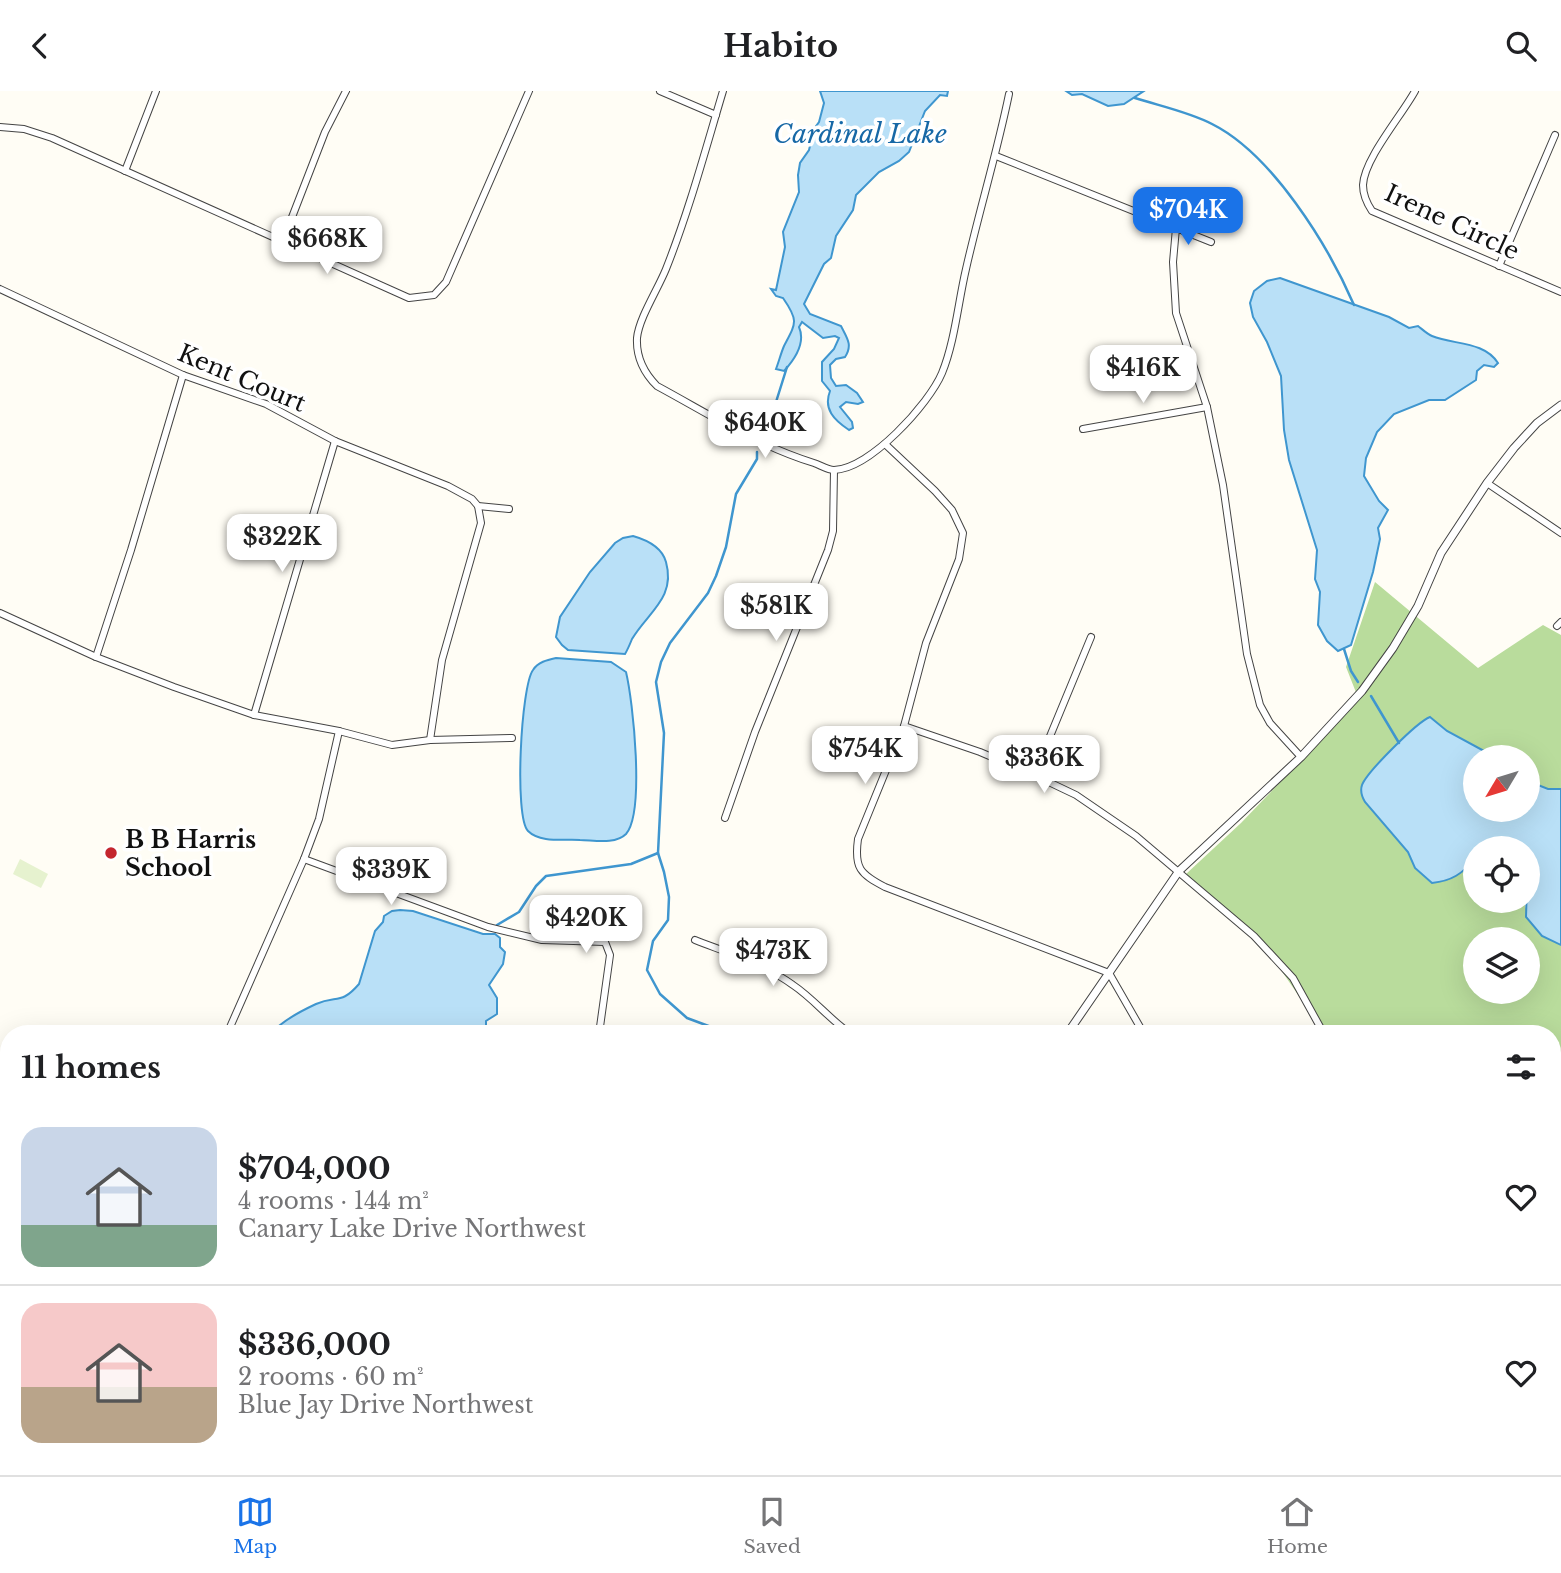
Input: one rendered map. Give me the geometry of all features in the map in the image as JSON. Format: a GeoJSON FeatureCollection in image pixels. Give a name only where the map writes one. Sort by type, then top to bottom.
{"type":"FeatureCollection","features":[{"type":"Feature","properties":{"kind":"street"},"geometry":{"type":"LineString","coordinates":[[125,171],[156,91]]}},
{"type":"Feature","properties":{"kind":"street"},"geometry":{"type":"LineString","coordinates":[[282,243],[325,132],[346,91]]}},
{"type":"Feature","properties":{"kind":"street"},"geometry":{"type":"LineString","coordinates":[[0,127],[24,129],[52,138],[409,298],[435,295],[446,282],[529,91]]}},
{"type":"Feature","properties":{"kind":"street"},"geometry":{"type":"LineString","coordinates":[[660,91],[716,115]]}},
{"type":"Feature","properties":{"kind":"street"},"geometry":{"type":"LineString","coordinates":[[723,91],[713,131],[666,268],[642,321],[637,351],[646,374],[657,386],[764,446],[834,470],[865,459],[885,444],[909,421],[940,376],[947,359],[967,262],[996,156],[1009,94]]}},
{"type":"Feature","properties":{"kind":"street","name":"Irene Circle"},"geometry":{"type":"LineString","coordinates":[[1415,91],[1375,153],[1363,182],[1364,198],[1372,211],[1561,292]]}},
{"type":"Feature","properties":{"kind":"street"},"geometry":{"type":"LineString","coordinates":[[1499,266],[1555,135]]}},
{"type":"Feature","properties":{"kind":"street"},"geometry":{"type":"LineString","coordinates":[[996,156],[1211,242]]}},
{"type":"Feature","properties":{"kind":"street"},"geometry":{"type":"LineString","coordinates":[[1176,227],[1173,262],[1176,313],[1207,407],[1223,485],[1247,654],[1260,705],[1270,723],[1301,757]]}},
{"type":"Feature","properties":{"kind":"street","name":"Kent Court"},"geometry":{"type":"LineString","coordinates":[[0,289],[183,375],[266,404],[335,441],[448,486],[472,499],[478,506],[509,509]]}},
{"type":"Feature","properties":{"kind":"street"},"geometry":{"type":"LineString","coordinates":[[96,657],[183,375]]}},
{"type":"Feature","properties":{"kind":"street"},"geometry":{"type":"LineString","coordinates":[[1074,1025],[1179,871],[1301,757],[1363,691],[1393,649],[1418,606],[1441,553],[1487,484],[1537,423],[1561,405]]}},
{"type":"Feature","properties":{"kind":"street"},"geometry":{"type":"LineString","coordinates":[[1083,429],[1207,407]]}},
{"type":"Feature","properties":{"kind":"street"},"geometry":{"type":"LineString","coordinates":[[254,715],[335,441]]}},
{"type":"Feature","properties":{"kind":"street"},"geometry":{"type":"LineString","coordinates":[[885,444],[952,510],[963,533],[959,559],[926,643],[904,726],[858,839],[856,857],[865,877],[946,912],[1109,973],[1139,1025]]}},
{"type":"Feature","properties":{"kind":"street"},"geometry":{"type":"LineString","coordinates":[[725,818],[755,732],[828,550],[833,531],[834,470]]}},
{"type":"Feature","properties":{"kind":"street"},"geometry":{"type":"LineString","coordinates":[[1487,484],[1561,533]]}},
{"type":"Feature","properties":{"kind":"street"},"geometry":{"type":"LineString","coordinates":[[430,740],[442,660],[481,523],[478,506]]}},
{"type":"Feature","properties":{"kind":"street"},"geometry":{"type":"LineString","coordinates":[[0,613],[96,657],[254,715],[339,731],[392,745],[430,740],[512,738]]}},
{"type":"Feature","properties":{"kind":"street"},"geometry":{"type":"LineString","coordinates":[[1034,775],[1091,637]]}},
{"type":"Feature","properties":{"kind":"street"},"geometry":{"type":"LineString","coordinates":[[904,726],[980,752],[1034,775],[1096,807],[1179,871],[1254,936],[1293,978],[1319,1025]]}},
{"type":"Feature","properties":{"kind":"street"},"geometry":{"type":"LineString","coordinates":[[231,1025],[304,859],[319,818],[339,731]]}},
{"type":"Feature","properties":{"kind":"street"},"geometry":{"type":"LineString","coordinates":[[304,859],[501,931],[542,940],[605,942],[610,955],[600,1025]]}},
{"type":"Feature","properties":{"kind":"street"},"geometry":{"type":"LineString","coordinates":[[695,940],[771,971],[806,994],[839,1025]]}},
{"type":"Feature","properties":{"kind":"green space"},"geometry":{"type":"Polygon","coordinates":[[[1375,582],[1478,668],[1543,625],[1561,635],[1561,789],[1540,786],[1540,745],[1473,745],[1425,719],[1371,773],[1361,794],[1406,849],[1422,874],[1432,883],[1463,869],[1463,913],[1529,913],[1537,927],[1463,927],[1463,1004],[1540,1004],[1540,933],[1561,945],[1561,1025],[1319,1025],[1272,957],[1186,874],[1241,823],[1359,700],[1346,667],[1375,582]]]}},
{"type":"Feature","properties":{"kind":"green space"},"geometry":{"type":"Polygon","coordinates":[[[20,859],[48,874],[41,888],[13,874],[20,859]]]}},
{"type":"Feature","properties":{"kind":"water","name":"Cardinal Lake"},"geometry":{"type":"Polygon","coordinates":[[[820,91],[948,91],[947,96],[940,95],[925,111],[909,152],[879,172],[856,195],[853,210],[836,236],[831,258],[824,264],[804,304],[810,314],[841,326],[847,338],[849,349],[845,357],[836,359],[830,365],[831,378],[836,386],[846,385],[857,393],[863,402],[846,402],[840,407],[852,422],[853,428],[849,430],[831,413],[828,403],[830,391],[822,381],[822,362],[834,349],[839,338],[823,338],[802,322],[799,327],[800,345],[795,356],[784,371],[776,369],[793,327],[794,317],[783,298],[776,296],[771,289],[776,290],[785,247],[783,232],[799,192],[800,163],[809,150],[824,103],[820,91]]]}},
{"type":"Feature","properties":{"kind":"water"},"geometry":{"type":"Polygon","coordinates":[[[1066,91],[1144,91],[1124,104],[1108,106],[1082,94],[1072,95],[1066,91]]]}},
{"type":"Feature","properties":{"kind":"water"},"geometry":{"type":"Polygon","coordinates":[[[1280,278],[1389,317],[1409,328],[1418,326],[1432,336],[1477,347],[1498,363],[1494,367],[1484,365],[1477,371],[1476,380],[1445,400],[1429,400],[1394,414],[1377,432],[1366,458],[1364,476],[1379,501],[1388,510],[1378,528],[1380,539],[1373,572],[1351,645],[1338,651],[1327,641],[1318,625],[1320,592],[1315,579],[1317,550],[1289,460],[1284,430],[1281,376],[1253,317],[1250,303],[1254,291],[1267,281],[1280,278]]]}},
{"type":"Feature","properties":{"kind":"water"},"geometry":{"type":"Polygon","coordinates":[[[633,536],[653,545],[661,552],[666,562],[667,585],[659,604],[638,629],[625,654],[568,650],[556,637],[560,617],[590,572],[615,543],[633,536]]]}},
{"type":"Feature","properties":{"kind":"water"},"geometry":{"type":"Polygon","coordinates":[[[556,658],[611,662],[626,672],[636,756],[635,803],[632,822],[626,834],[616,840],[546,839],[528,831],[524,821],[520,778],[525,700],[533,670],[537,665],[556,658]]]}},
{"type":"Feature","properties":{"kind":"water"},"geometry":{"type":"Polygon","coordinates":[[[1430,717],[1447,731],[1473,745],[1463,745],[1463,823],[1540,823],[1540,786],[1561,789],[1561,945],[1542,936],[1540,927],[1534,927],[1526,917],[1526,913],[1540,913],[1540,836],[1463,836],[1463,870],[1445,881],[1432,883],[1415,868],[1408,852],[1365,802],[1361,789],[1366,779],[1404,737],[1430,717]]]}},
{"type":"Feature","properties":{"kind":"water"},"geometry":{"type":"Polygon","coordinates":[[[392,911],[413,911],[483,934],[495,934],[500,938],[500,947],[505,952],[503,964],[489,985],[497,998],[497,1014],[486,1021],[486,1025],[280,1025],[323,1001],[343,997],[353,991],[359,984],[375,931],[383,922],[384,916],[392,911]]]}},
{"type":"Feature","properties":{"kind":"waterway"},"geometry":{"type":"LineString","coordinates":[[1135,98],[1212,124],[1256,156],[1296,203],[1329,256],[1354,305]]}},
{"type":"Feature","properties":{"kind":"waterway"},"geometry":{"type":"LineString","coordinates":[[765,437],[787,367]]}},
{"type":"Feature","properties":{"kind":"waterway"},"geometry":{"type":"LineString","coordinates":[[706,1025],[687,1018],[660,994],[647,970],[653,941],[668,920],[669,897],[658,853],[664,733],[656,682],[670,643],[708,593],[716,576],[726,547],[736,494],[757,459],[757,452]]}},
{"type":"Feature","properties":{"kind":"waterway"},"geometry":{"type":"LineString","coordinates":[[1344,649],[1351,671],[1358,682]]}},
{"type":"Feature","properties":{"kind":"waterway"},"geometry":{"type":"LineString","coordinates":[[1371,696],[1399,743]]}},
{"type":"Feature","properties":{"kind":"waterway"},"geometry":{"type":"LineString","coordinates":[[496,928],[519,912],[546,876],[631,864],[658,853]]}},
{"type":"Feature","properties":{"kind":"place","name":"B B Harris School"},"geometry":{"type":"Point","coordinates":[111,853]}}]}
